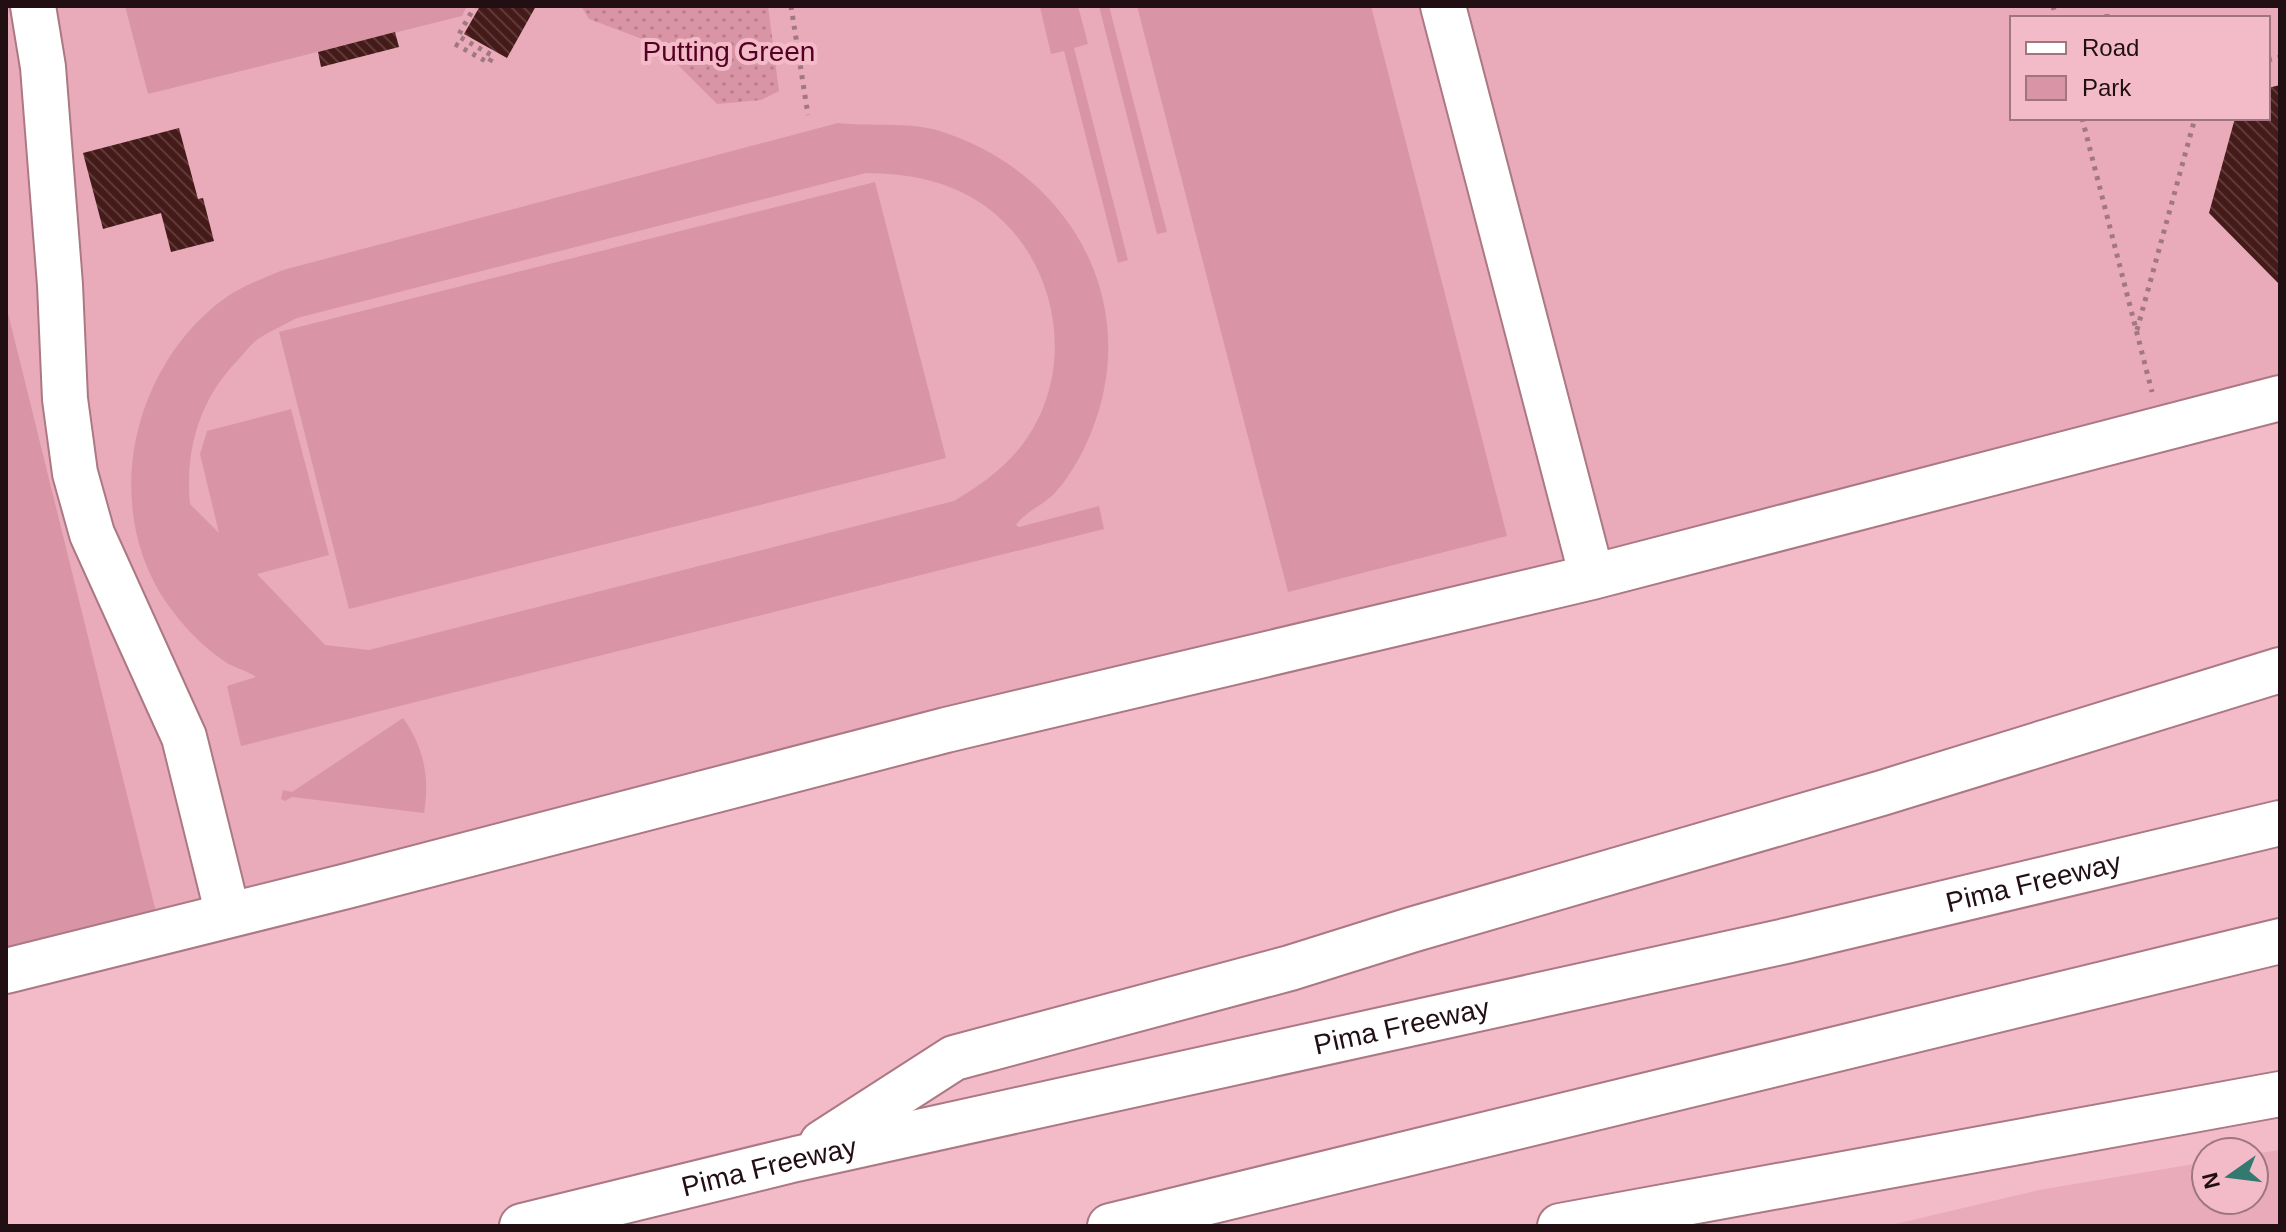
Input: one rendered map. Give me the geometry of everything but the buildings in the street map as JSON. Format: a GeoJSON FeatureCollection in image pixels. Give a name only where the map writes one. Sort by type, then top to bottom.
{"type":"FeatureCollection","features":[{"type":"Feature","properties":{"kind":"main road"},"geometry":{"type":"LineString","coordinates":[[33,6],[43,67],[60,285],[65,399],[75,473],[92,534],[184,737],[228,915]]}},
{"type":"Feature","properties":{"kind":"main road"},"geometry":{"type":"LineString","coordinates":[[1443,6],[1592,577]]}},
{"type":"Feature","properties":{"kind":"main road"},"geometry":{"type":"LineString","coordinates":[[6,971],[961,726],[1592,577],[2280,398]]}},
{"type":"Feature","properties":{"kind":"main road"},"geometry":{"type":"LineString","coordinates":[[796,1159],[954,1058],[1290,968],[1895,790],[2280,670]]}},
{"type":"Feature","properties":{"kind":"main road","name":"Pima Freeway"},"geometry":{"type":"LineString","coordinates":[[522,1226],[796,1159],[1790,940],[2280,823]]}},
{"type":"Feature","properties":{"kind":"main road"},"geometry":{"type":"LineString","coordinates":[[1110,1226],[2280,941]]}},
{"type":"Feature","properties":{"kind":"main road"},"geometry":{"type":"LineString","coordinates":[[1560,1226],[2280,1094]]}},
{"type":"Feature","properties":{"kind":"path"},"geometry":{"type":"LineString","coordinates":[[455,44],[489,63],[493,56],[458,36],[475,6]]}},
{"type":"Feature","properties":{"kind":"path"},"geometry":{"type":"LineString","coordinates":[[791,6],[808,115]]}},
{"type":"Feature","properties":{"kind":"path"},"geometry":{"type":"LineString","coordinates":[[2083,120],[2156,405]]}},
{"type":"Feature","properties":{"kind":"path"},"geometry":{"type":"LineString","coordinates":[[2137,331],[2194,120]]}},
{"type":"Feature","properties":{"kind":"shaded area"},"geometry":{"type":"Polygon","coordinates":[[[6,6],[2280,6],[2280,417],[6,989],[6,6]]]}},
{"type":"Feature","properties":{"kind":"shaded area"},"geometry":{"type":"Polygon","coordinates":[[[2280,1150],[2280,1226],[1887,1226],[2039,1190],[2190,1165],[2190,1216],[2270,1216],[2270,1152],[2280,1150]]]}},
{"type":"Feature","properties":{"kind":"green space"},"geometry":{"type":"Polygon","coordinates":[[[125,6],[467,6],[462,16],[148,94],[125,6]]]}},
{"type":"Feature","properties":{"kind":"green space","name":"Putting Green"},"geometry":{"type":"Polygon","coordinates":[[[581,6],[768,6],[779,91],[761,100],[717,104],[658,45],[589,19],[581,6]]]}},
{"type":"Feature","properties":{"kind":"green space"},"geometry":{"type":"Polygon","coordinates":[[[1078,6],[1088,44],[1074,48],[1128,260],[1118,263],[1064,51],[1051,54],[1040,7],[1078,6]]]}},
{"type":"Feature","properties":{"kind":"green space"},"geometry":{"type":"Polygon","coordinates":[[[1099,6],[1109,6],[1167,232],[1157,234],[1099,6]]]}},
{"type":"Feature","properties":{"kind":"green space"},"geometry":{"type":"Polygon","coordinates":[[[1137,6],[1371,6],[1507,536],[1288,592],[1137,6]]]}},
{"type":"Feature","properties":{"kind":"green space"},"geometry":{"type":"Polygon","coordinates":[[[838,123],[915,126],[940,131],[986,150],[1026,177],[1059,210],[1084,249],[1101,291],[1108,337],[1105,384],[1091,433],[1070,474],[1053,495],[1016,525],[1019,527],[1099,506],[1104,529],[241,746],[227,686],[256,677],[208,649],[168,605],[147,567],[135,525],[131,482],[136,439],[149,398],[168,359],[195,325],[228,296],[283,270],[838,123]],[[866,173],[297,318],[255,341],[213,392],[197,427],[193,446],[190,504],[219,533],[200,454],[207,431],[291,409],[329,555],[257,574],[325,645],[369,650],[954,501],[1012,457],[1027,438],[1044,406],[1053,371],[1054,335],[1049,300],[1036,267],[1017,237],[992,211],[961,192],[938,183],[866,173]]]}},
{"type":"Feature","properties":{"kind":"green space"},"geometry":{"type":"Polygon","coordinates":[[[875,182],[946,458],[349,609],[279,332],[875,182]]]}},
{"type":"Feature","properties":{"kind":"green space"},"geometry":{"type":"Polygon","coordinates":[[[6,305],[156,912],[6,949],[6,305]]]}},
{"type":"Feature","properties":{"kind":"green space"},"geometry":{"type":"Polygon","coordinates":[[[403,718],[416,740],[424,763],[424,813],[292,797],[285,801],[281,799],[283,790],[292,792],[403,718]]]}}]}
